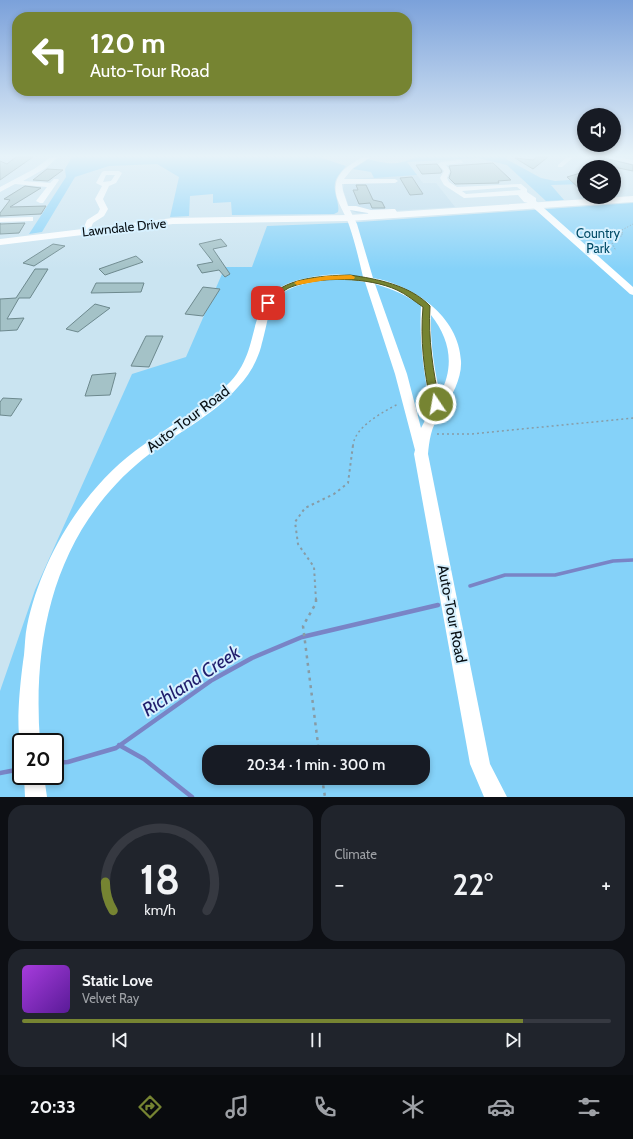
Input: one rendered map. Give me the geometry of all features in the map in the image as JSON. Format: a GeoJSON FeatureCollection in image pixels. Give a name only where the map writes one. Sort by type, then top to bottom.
{"type":"FeatureCollection","features":[{"type":"Feature","properties":{"kind":"main road","name":"Lawndale Drive"},"geometry":{"type":"LineString","coordinates":[[0,242],[190,220],[347,213],[395,215],[534,203],[633,199]]}},
{"type":"Feature","properties":{"kind":"street"},"geometry":{"type":"LineString","coordinates":[[40,201],[45,194]]}},
{"type":"Feature","properties":{"kind":"street"},"geometry":{"type":"LineString","coordinates":[[86,231],[90,222],[101,214],[104,208],[99,199],[101,194]]}},
{"type":"Feature","properties":{"kind":"street"},"geometry":{"type":"LineString","coordinates":[[340,194],[353,224],[369,280],[401,374],[422,454]]}},
{"type":"Feature","properties":{"kind":"street"},"geometry":{"type":"LineString","coordinates":[[527,194],[534,203],[633,292]]}},
{"type":"Feature","properties":{"kind":"street"},"geometry":{"type":"LineString","coordinates":[[0,220],[30,219]]}},
{"type":"Feature","properties":{"kind":"street","name":"Auto-Tour Road"},"geometry":{"type":"LineString","coordinates":[[30,733],[30,682],[37,623],[46,588],[56,562],[73,532],[106,486],[128,464],[161,438],[196,416],[232,387],[245,372],[253,354],[263,314],[268,303],[281,290],[300,282],[326,278],[344,277],[369,280],[398,288],[426,306],[446,328],[453,346],[456,369],[448,393],[425,432],[422,445],[422,454],[480,764],[486,780],[496,797]]}},
{"type":"Feature","properties":{"kind":"street"},"geometry":{"type":"LineString","coordinates":[[426,306],[425,326],[429,372],[438,412]]}},
{"type":"Feature","properties":{"kind":"street"},"geometry":{"type":"LineString","coordinates":[[480,764],[488,797]]}},
{"type":"Feature","properties":{"kind":"street"},"geometry":{"type":"LineString","coordinates":[[35,785],[36,797]]}},
{"type":"Feature","properties":{"kind":"path"},"geometry":{"type":"LineString","coordinates":[[592,230],[618,237],[622,236],[622,230],[633,224]]}},
{"type":"Feature","properties":{"kind":"path"},"geometry":{"type":"LineString","coordinates":[[603,232],[611,230],[622,233]]}},
{"type":"Feature","properties":{"kind":"path"},"geometry":{"type":"LineString","coordinates":[[599,231],[606,235],[615,244],[616,251]]}},
{"type":"Feature","properties":{"kind":"path"},"geometry":{"type":"LineString","coordinates":[[318,745],[303,626],[316,603],[314,567],[298,544],[295,522],[305,508],[334,494],[348,483],[351,468],[353,441],[371,419],[385,410],[408,400]]}},
{"type":"Feature","properties":{"kind":"path"},"geometry":{"type":"LineString","coordinates":[[425,432],[440,434],[472,434],[633,418]]}},
{"type":"Feature","properties":{"kind":"path"},"geometry":{"type":"LineString","coordinates":[[323,785],[325,797]]}},
{"type":"Feature","properties":{"kind":"shaded area"},"geometry":{"type":"Polygon","coordinates":[[[345,194],[445,194],[455,207],[357,213],[350,210],[345,194]]]}},
{"type":"Feature","properties":{"kind":"green space"},"geometry":{"type":"Polygon","coordinates":[[[55,194],[65,194],[42,232],[29,234],[55,194]]]}},
{"type":"Feature","properties":{"kind":"green space"},"geometry":{"type":"Polygon","coordinates":[[[175,194],[211,194],[190,196],[189,216],[170,217],[175,194]]]}},
{"type":"Feature","properties":{"kind":"green space"},"geometry":{"type":"Polygon","coordinates":[[[213,194],[336,194],[338,212],[334,214],[232,215],[231,202],[213,203],[213,194]]]}},
{"type":"Feature","properties":{"kind":"green space"},"geometry":{"type":"Polygon","coordinates":[[[539,194],[559,194],[564,200],[546,201],[539,194]]]}},
{"type":"Feature","properties":{"kind":"green space","name":"Country Park"},"geometry":{"type":"Polygon","coordinates":[[[633,203],[633,797],[0,797],[0,691],[35,590],[132,374],[186,357],[225,267],[252,267],[267,226],[345,223],[633,203]]]}},
{"type":"Feature","properties":{"kind":"building"},"geometry":{"type":"Polygon","coordinates":[[[12,194],[31,194],[10,207],[46,206],[41,214],[0,216],[0,213],[10,200],[4,199],[12,194]]]}},
{"type":"Feature","properties":{"kind":"building"},"geometry":{"type":"Polygon","coordinates":[[[355,194],[370,194],[373,200],[382,202],[385,208],[372,208],[370,203],[359,204],[355,194]]]}},
{"type":"Feature","properties":{"kind":"building"},"geometry":{"type":"Polygon","coordinates":[[[25,223],[19,233],[0,234],[0,224],[25,223]]]}},
{"type":"Feature","properties":{"kind":"building"},"geometry":{"type":"Polygon","coordinates":[[[221,239],[227,246],[213,249],[230,274],[225,277],[219,270],[202,273],[197,265],[213,262],[199,244],[221,239]]]}},
{"type":"Feature","properties":{"kind":"building"},"geometry":{"type":"Polygon","coordinates":[[[53,244],[65,246],[34,266],[23,263],[53,244]]]}},
{"type":"Feature","properties":{"kind":"building"},"geometry":{"type":"Polygon","coordinates":[[[136,256],[143,262],[105,275],[99,269],[136,256]]]}},
{"type":"Feature","properties":{"kind":"building"},"geometry":{"type":"Polygon","coordinates":[[[35,269],[48,269],[30,298],[19,298],[7,319],[24,318],[17,330],[0,331],[0,299],[16,298],[35,269]]]}},
{"type":"Feature","properties":{"kind":"building"},"geometry":{"type":"Polygon","coordinates":[[[96,283],[144,283],[141,292],[91,293],[96,283]]]}},
{"type":"Feature","properties":{"kind":"building"},"geometry":{"type":"Polygon","coordinates":[[[203,287],[220,289],[203,316],[185,314],[203,287]]]}},
{"type":"Feature","properties":{"kind":"building"},"geometry":{"type":"Polygon","coordinates":[[[95,304],[110,308],[78,332],[66,329],[95,304]]]}},
{"type":"Feature","properties":{"kind":"building"},"geometry":{"type":"Polygon","coordinates":[[[146,336],[163,336],[149,367],[131,366],[146,336]]]}},
{"type":"Feature","properties":{"kind":"building"},"geometry":{"type":"Polygon","coordinates":[[[116,373],[110,395],[85,396],[92,375],[116,373]]]}},
{"type":"Feature","properties":{"kind":"building"},"geometry":{"type":"Polygon","coordinates":[[[3,398],[22,399],[11,416],[0,415],[0,402],[3,398]]]}},
{"type":"Feature","properties":{"kind":"waterway","name":"Richland Creek"},"geometry":{"type":"LineString","coordinates":[[470,586],[505,575],[555,575],[613,561],[633,560]]}},
{"type":"Feature","properties":{"kind":"waterway","name":"Richland Creek"},"geometry":{"type":"LineString","coordinates":[[120,745],[212,680],[252,658],[302,637],[438,605]]}},
{"type":"Feature","properties":{"kind":"waterway","name":"Richland Creek"},"geometry":{"type":"LineString","coordinates":[[64,762],[116,748],[120,745]]}},
{"type":"Feature","properties":{"kind":"waterway"},"geometry":{"type":"LineString","coordinates":[[120,745],[144,759],[192,797]]}},
{"type":"Feature","properties":{"kind":"waterway","name":"Richland Creek"},"geometry":{"type":"LineString","coordinates":[[0,773],[12,771]]}},
{"type":"Feature","properties":{"kind":"slow traffic"},"geometry":{"type":"LineString","coordinates":[[297,283],[326,278],[351,277]]}},
{"type":"Feature","properties":{"kind":"route"},"geometry":{"type":"LineString","coordinates":[[268,303],[281,290],[288,286],[300,282],[338,277],[350,277],[384,283],[398,288],[408,294],[426,306],[425,326],[429,372],[436,404]]}}]}
